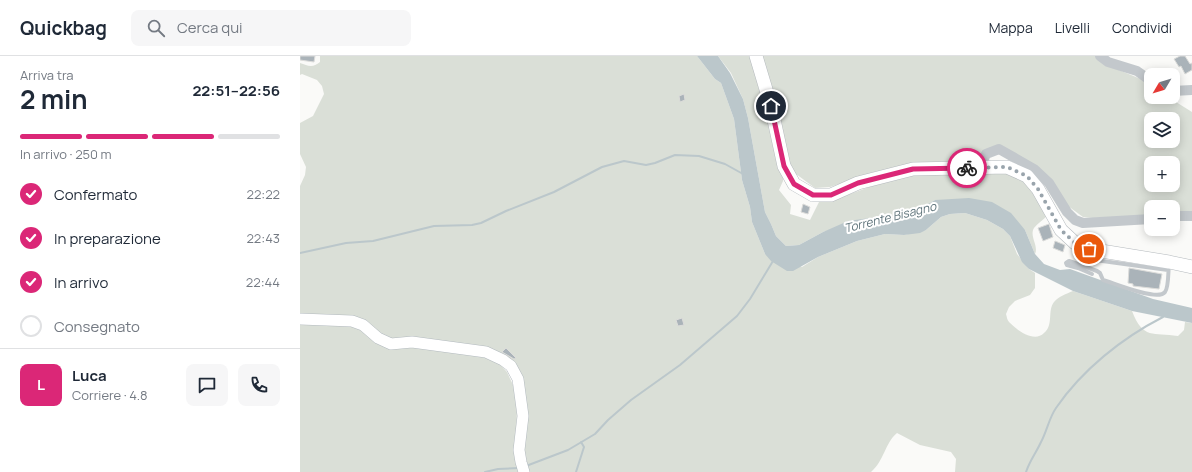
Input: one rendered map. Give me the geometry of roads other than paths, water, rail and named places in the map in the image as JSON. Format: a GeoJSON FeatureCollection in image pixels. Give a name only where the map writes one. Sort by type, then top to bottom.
{"type":"FeatureCollection","features":[{"type":"Feature","properties":{"kind":"main road"},"geometry":{"type":"LineString","coordinates":[[756,56],[771,106],[784,166],[794,184],[813,195],[831,195],[858,183],[913,169],[1007,167],[1027,176],[1038,189],[1061,230],[1075,243],[1089,249],[1169,266],[1192,267]]}},
{"type":"Feature","properties":{"kind":"main road"},"geometry":{"type":"LineString","coordinates":[[300,319],[352,320],[363,325],[378,338],[391,344],[412,342],[486,352],[503,360],[511,366],[518,379],[523,416],[520,450],[524,472]]}},
{"type":"Feature","properties":{"kind":"street"},"geometry":{"type":"LineString","coordinates":[[1100,56],[1108,62],[1137,71],[1144,76]]}},
{"type":"Feature","properties":{"kind":"street"},"geometry":{"type":"LineString","coordinates":[[1180,91],[1192,90]]}},
{"type":"Feature","properties":{"kind":"street"},"geometry":{"type":"LineString","coordinates":[[981,167],[986,154],[999,149],[1034,169],[1048,183],[1067,212],[1075,220],[1083,223],[1144,219]]}},
{"type":"Feature","properties":{"kind":"street"},"geometry":{"type":"LineString","coordinates":[[1180,216],[1192,216]]}},
{"type":"Feature","properties":{"kind":"lane"},"geometry":{"type":"LineString","coordinates":[[1092,274],[1067,265],[1066,263],[1069,261],[1096,271],[1100,273],[1103,280],[1150,295],[1161,295],[1166,291],[1169,266],[1095,260]]}},
{"type":"Feature","properties":{"kind":"waterway"},"geometry":{"type":"LineString","coordinates":[[300,253],[346,243],[373,241],[434,226],[472,225],[481,223],[506,211],[554,192],[602,167],[624,161],[646,165],[675,155],[699,156],[725,164],[743,174]]}},
{"type":"Feature","properties":{"kind":"waterway"},"geometry":{"type":"LineString","coordinates":[[526,466],[568,450],[595,434],[608,420],[631,400],[680,365],[737,316],[750,299],[773,261]]}},
{"type":"Feature","properties":{"kind":"waterway"},"geometry":{"type":"LineString","coordinates":[[1026,472],[1056,408],[1066,394],[1090,368],[1104,356],[1148,325],[1163,317]]}},
{"type":"Feature","properties":{"kind":"waterway"},"geometry":{"type":"LineString","coordinates":[[576,472],[584,447],[581,442]]}},
{"type":"Feature","properties":{"kind":"waterway"},"geometry":{"type":"LineString","coordinates":[[485,472],[498,469],[519,468]]}},
{"type":"Feature","properties":{"kind":"water label","name":"Torrente Bisagno"},"geometry":{"type":"Point","coordinates":[890,217]}}]}
